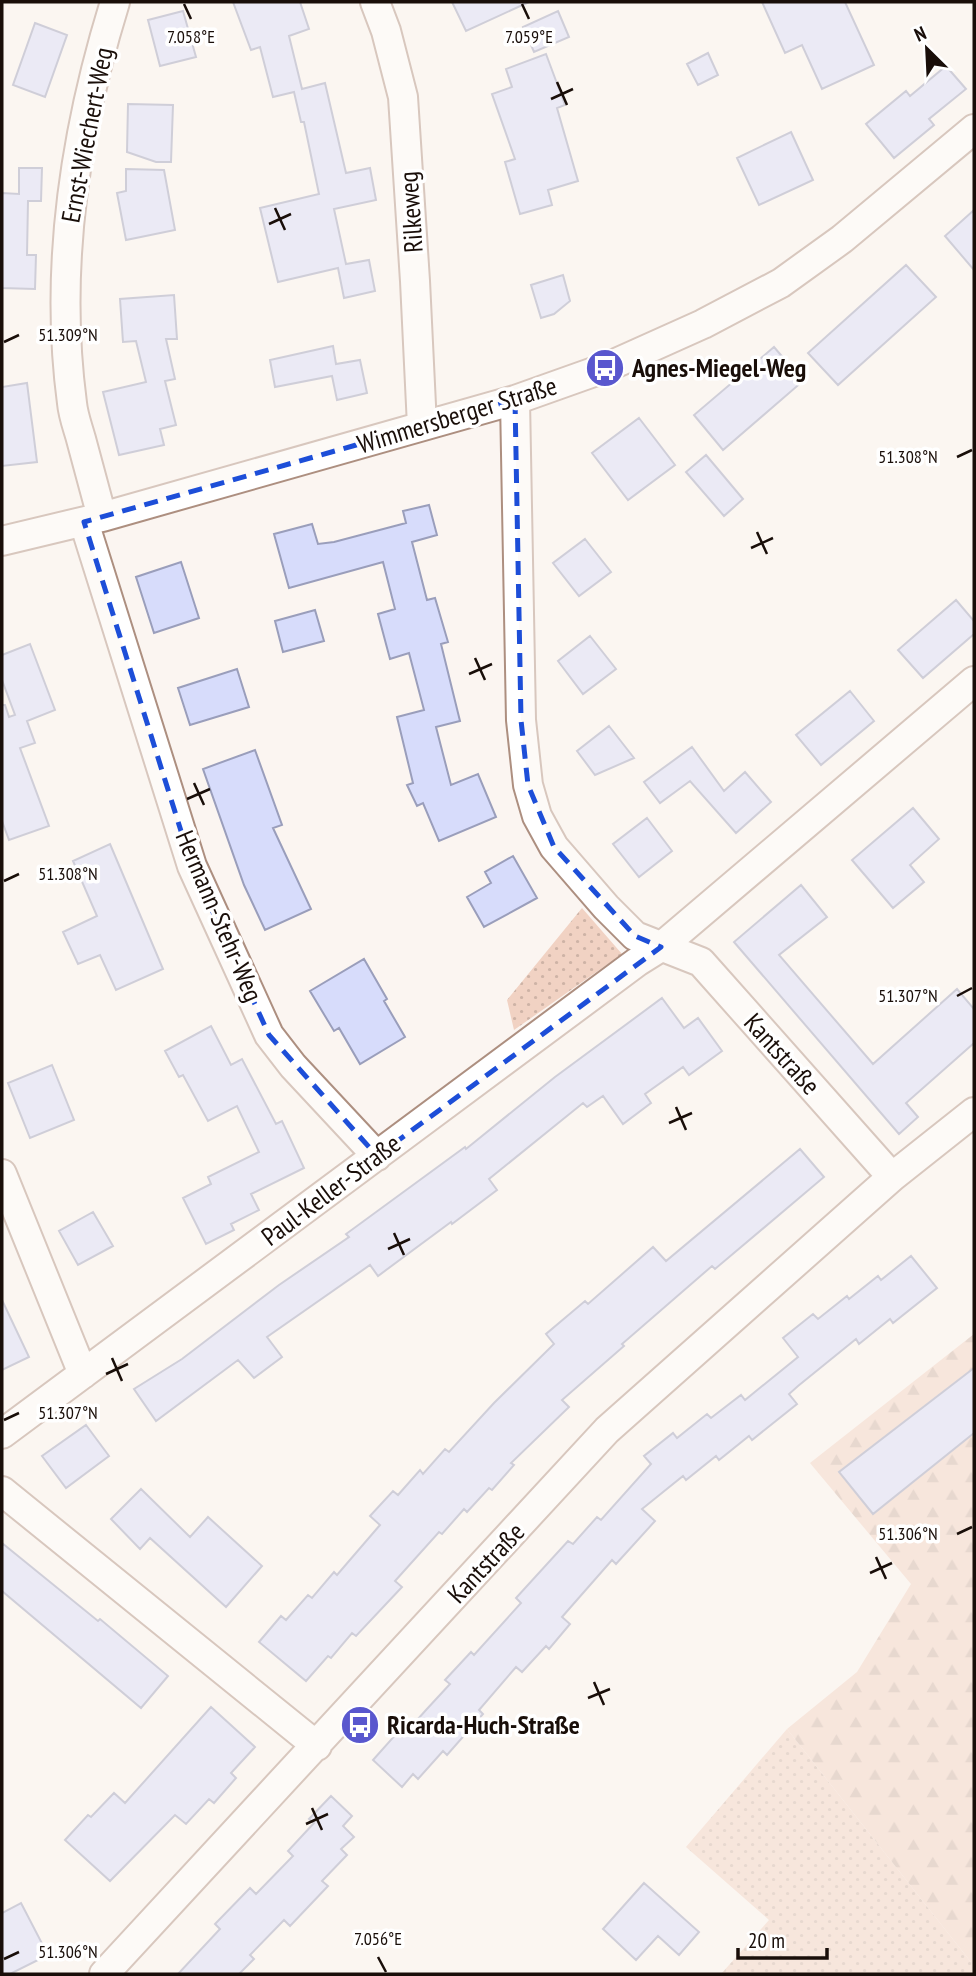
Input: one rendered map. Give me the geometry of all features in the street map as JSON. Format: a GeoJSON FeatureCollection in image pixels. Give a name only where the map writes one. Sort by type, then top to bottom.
{"type":"FeatureCollection","features":[{"type":"Feature","properties":{"kind":"street","name":"Ernst-Wiechert-Weg"},"geometry":{"type":"LineString","coordinates":[[93,519],[72,405],[66,313],[69,217],[79,144],[99,54],[116,2]]}},
{"type":"Feature","properties":{"kind":"street","name":"Rilkeweg"},"geometry":{"type":"LineString","coordinates":[[374,2],[386,31],[403,97],[422,426]]}},
{"type":"Feature","properties":{"kind":"street","name":"Wimmersberger Straße"},"geometry":{"type":"LineString","coordinates":[[2,541],[93,519],[515,400],[605,368],[703,324],[781,283],[842,239],[974,129]]}},
{"type":"Feature","properties":{"kind":"street"},"geometry":{"type":"LineString","coordinates":[[515,400],[521,720],[528,785],[537,816],[554,847],[635,936],[661,947],[974,681]]}},
{"type":"Feature","properties":{"kind":"street","name":"Hermann-Stehr-Weg"},"geometry":{"type":"LineString","coordinates":[[93,519],[192,866],[270,1035],[293,1066],[377,1156]]}},
{"type":"Feature","properties":{"kind":"street","name":"Paul-Keller-Straße"},"geometry":{"type":"LineString","coordinates":[[2,1434],[637,962],[661,947]]}},
{"type":"Feature","properties":{"kind":"street","name":"Kantstraße"},"geometry":{"type":"LineString","coordinates":[[661,947],[701,962],[892,1177]]}},
{"type":"Feature","properties":{"kind":"street","name":"Kantstraße"},"geometry":{"type":"LineString","coordinates":[[104,1974],[607,1430],[892,1177],[974,1112]]}},
{"type":"Feature","properties":{"kind":"street"},"geometry":{"type":"LineString","coordinates":[[2,1174],[83,1374]]}},
{"type":"Feature","properties":{"kind":"street"},"geometry":{"type":"LineString","coordinates":[[2,1491],[317,1746]]}},
{"type":"Feature","properties":{"kind":"highlighted area"},"geometry":{"type":"Polygon","coordinates":[[[515,400],[521,720],[528,785],[554,847],[635,936],[661,947],[377,1156],[269,1035],[192,866],[84,522],[515,400]]]}},
{"type":"Feature","properties":{"kind":"green space"},"geometry":{"type":"Polygon","coordinates":[[[582,908],[622,954],[514,1030],[507,1000],[582,908]]]}},
{"type":"Feature","properties":{"kind":"green space"},"geometry":{"type":"Polygon","coordinates":[[[974,1334],[974,1966],[787,1729],[857,1672],[911,1584],[810,1463],[974,1334]]]}},
{"type":"Feature","properties":{"kind":"green space"},"geometry":{"type":"Polygon","coordinates":[[[787,1729],[974,1966],[974,1974],[721,1974],[769,1920],[686,1847],[787,1729]]]}},
{"type":"Feature","properties":{"kind":"building"},"geometry":{"type":"Polygon","coordinates":[[[233,2],[300,2],[309,29],[289,36],[302,89],[325,83],[346,173],[370,168],[376,200],[334,209],[346,264],[369,260],[375,291],[344,298],[338,268],[278,282],[260,208],[319,194],[304,122],[301,122],[294,92],[273,97],[260,47],[251,50],[233,2]]]}},
{"type":"Feature","properties":{"kind":"building"},"geometry":{"type":"Polygon","coordinates":[[[452,2],[529,2],[466,31],[452,2]]]}},
{"type":"Feature","properties":{"kind":"building"},"geometry":{"type":"Polygon","coordinates":[[[762,2],[845,2],[874,65],[822,89],[802,45],[785,53],[762,2]]]}},
{"type":"Feature","properties":{"kind":"building"},"geometry":{"type":"Polygon","coordinates":[[[183,11],[196,57],[160,66],[148,20],[183,11]]]}},
{"type":"Feature","properties":{"kind":"building"},"geometry":{"type":"Polygon","coordinates":[[[558,11],[569,37],[534,52],[523,27],[558,11]]]}},
{"type":"Feature","properties":{"kind":"building"},"geometry":{"type":"Polygon","coordinates":[[[35,23],[67,35],[45,97],[13,85],[35,23]]]}},
{"type":"Feature","properties":{"kind":"building"},"geometry":{"type":"Polygon","coordinates":[[[708,53],[718,75],[698,85],[687,64],[708,53]]]}},
{"type":"Feature","properties":{"kind":"building"},"geometry":{"type":"Polygon","coordinates":[[[546,54],[565,105],[557,108],[578,181],[548,190],[552,205],[520,214],[505,162],[515,159],[492,94],[512,87],[506,69],[546,54]]]}},
{"type":"Feature","properties":{"kind":"building"},"geometry":{"type":"Polygon","coordinates":[[[946,66],[966,89],[929,119],[934,125],[894,158],[866,124],[906,91],[910,96],[946,66]]]}},
{"type":"Feature","properties":{"kind":"building"},"geometry":{"type":"Polygon","coordinates":[[[128,104],[173,105],[171,162],[156,162],[127,152],[128,104]]]}},
{"type":"Feature","properties":{"kind":"building"},"geometry":{"type":"Polygon","coordinates":[[[791,132],[813,180],[759,205],[737,158],[791,132]]]}},
{"type":"Feature","properties":{"kind":"building"},"geometry":{"type":"Polygon","coordinates":[[[19,168],[42,168],[41,201],[28,201],[27,255],[36,255],[35,289],[2,288],[2,193],[19,194],[19,168]]]}},
{"type":"Feature","properties":{"kind":"building"},"geometry":{"type":"Polygon","coordinates":[[[126,169],[164,170],[175,230],[126,240],[117,193],[126,191],[126,169]]]}},
{"type":"Feature","properties":{"kind":"building"},"geometry":{"type":"Polygon","coordinates":[[[974,210],[974,270],[945,236],[974,210]]]}},
{"type":"Feature","properties":{"kind":"building"},"geometry":{"type":"Polygon","coordinates":[[[906,265],[936,297],[838,385],[808,353],[906,265]]]}},
{"type":"Feature","properties":{"kind":"building"},"geometry":{"type":"Polygon","coordinates":[[[563,275],[570,301],[554,314],[541,318],[531,285],[563,275]]]}},
{"type":"Feature","properties":{"kind":"building"},"geometry":{"type":"Polygon","coordinates":[[[174,295],[177,339],[166,339],[175,379],[165,381],[176,425],[160,429],[164,445],[119,455],[103,392],[146,382],[136,341],[123,342],[120,299],[174,295]]]}},
{"type":"Feature","properties":{"kind":"building"},"geometry":{"type":"Polygon","coordinates":[[[333,346],[336,364],[360,360],[367,393],[337,400],[332,376],[275,387],[270,360],[333,346]]]}},
{"type":"Feature","properties":{"kind":"building"},"geometry":{"type":"Polygon","coordinates":[[[774,347],[803,381],[723,450],[694,415],[774,347]]]}},
{"type":"Feature","properties":{"kind":"building"},"geometry":{"type":"Polygon","coordinates":[[[27,383],[37,462],[2,466],[2,387],[27,383]]]}},
{"type":"Feature","properties":{"kind":"building"},"geometry":{"type":"Polygon","coordinates":[[[639,418],[675,465],[628,500],[592,453],[639,418]]]}},
{"type":"Feature","properties":{"kind":"building"},"geometry":{"type":"Polygon","coordinates":[[[706,455],[743,499],[724,516],[686,472],[706,455]]]}},
{"type":"Feature","properties":{"kind":"building"},"geometry":{"type":"Polygon","coordinates":[[[429,505],[437,535],[412,542],[427,600],[435,598],[448,642],[441,644],[460,721],[436,727],[451,785],[478,774],[496,817],[439,841],[423,803],[417,806],[407,785],[413,783],[397,717],[424,710],[409,653],[390,659],[378,614],[395,609],[383,562],[289,588],[274,534],[312,524],[318,544],[334,542],[406,523],[403,511],[429,505]]]}},
{"type":"Feature","properties":{"kind":"building"},"geometry":{"type":"Polygon","coordinates":[[[585,539],[611,572],[579,596],[553,563],[585,539]]]}},
{"type":"Feature","properties":{"kind":"building"},"geometry":{"type":"Polygon","coordinates":[[[181,562],[199,618],[154,633],[136,577],[181,562]]]}},
{"type":"Feature","properties":{"kind":"building"},"geometry":{"type":"Polygon","coordinates":[[[956,600],[974,621],[974,634],[923,678],[898,650],[956,600]]]}},
{"type":"Feature","properties":{"kind":"building"},"geometry":{"type":"Polygon","coordinates":[[[315,610],[324,641],[283,652],[275,621],[315,610]]]}},
{"type":"Feature","properties":{"kind":"building"},"geometry":{"type":"Polygon","coordinates":[[[590,636],[616,669],[583,694],[558,661],[590,636]]]}},
{"type":"Feature","properties":{"kind":"building"},"geometry":{"type":"Polygon","coordinates":[[[30,644],[55,710],[27,721],[35,743],[20,748],[49,826],[9,840],[2,821],[2,705],[5,705],[9,717],[15,715],[2,680],[2,655],[30,644]]]}},
{"type":"Feature","properties":{"kind":"building"},"geometry":{"type":"Polygon","coordinates":[[[237,669],[249,707],[190,725],[178,688],[237,669]]]}},
{"type":"Feature","properties":{"kind":"building"},"geometry":{"type":"Polygon","coordinates":[[[850,691],[874,721],[821,765],[796,735],[850,691]]]}},
{"type":"Feature","properties":{"kind":"building"},"geometry":{"type":"Polygon","coordinates":[[[609,726],[634,758],[595,775],[577,751],[609,726]]]}},
{"type":"Feature","properties":{"kind":"building"},"geometry":{"type":"Polygon","coordinates":[[[692,747],[724,791],[745,772],[771,802],[736,833],[690,781],[660,803],[644,782],[692,747]]]}},
{"type":"Feature","properties":{"kind":"building"},"geometry":{"type":"Polygon","coordinates":[[[255,750],[282,825],[273,828],[311,909],[265,930],[244,885],[203,769],[255,750]]]}},
{"type":"Feature","properties":{"kind":"building"},"geometry":{"type":"Polygon","coordinates":[[[913,808],[939,839],[910,865],[924,882],[893,908],[852,860],[913,808]]]}},
{"type":"Feature","properties":{"kind":"building"},"geometry":{"type":"Polygon","coordinates":[[[647,818],[672,851],[639,877],[613,844],[647,818]]]}},
{"type":"Feature","properties":{"kind":"building"},"geometry":{"type":"Polygon","coordinates":[[[110,844],[163,969],[116,990],[100,955],[78,964],[63,932],[97,916],[73,861],[110,844]]]}},
{"type":"Feature","properties":{"kind":"building"},"geometry":{"type":"Polygon","coordinates":[[[513,856],[537,898],[484,927],[467,897],[491,883],[485,872],[513,856]]]}},
{"type":"Feature","properties":{"kind":"building"},"geometry":{"type":"Polygon","coordinates":[[[801,885],[827,917],[779,955],[873,1064],[957,989],[974,1009],[974,1043],[906,1103],[918,1117],[899,1134],[734,942],[801,885]]]}},
{"type":"Feature","properties":{"kind":"building"},"geometry":{"type":"Polygon","coordinates":[[[364,959],[405,1037],[360,1064],[339,1028],[334,1031],[310,991],[364,959]]]}},
{"type":"Feature","properties":{"kind":"building"},"geometry":{"type":"Polygon","coordinates":[[[662,998],[684,1028],[698,1018],[722,1051],[689,1075],[683,1067],[645,1094],[651,1103],[623,1124],[603,1096],[587,1107],[583,1103],[489,1179],[497,1190],[452,1224],[451,1222],[378,1276],[370,1265],[267,1337],[282,1357],[254,1378],[238,1360],[156,1421],[134,1389],[182,1359],[279,1285],[349,1237],[346,1234],[465,1147],[466,1149],[555,1077],[662,998]]]}},
{"type":"Feature","properties":{"kind":"building"},"geometry":{"type":"Polygon","coordinates":[[[211,1026],[231,1065],[242,1059],[276,1124],[282,1121],[304,1168],[251,1194],[259,1210],[231,1224],[234,1230],[206,1244],[183,1198],[211,1184],[208,1177],[259,1152],[237,1106],[208,1121],[183,1075],[179,1077],[165,1051],[211,1026]]]}},
{"type":"Feature","properties":{"kind":"building"},"geometry":{"type":"Polygon","coordinates":[[[52,1065],[74,1120],[30,1138],[8,1083],[52,1065]]]}},
{"type":"Feature","properties":{"kind":"building"},"geometry":{"type":"Polygon","coordinates":[[[800,1149],[824,1177],[715,1269],[712,1266],[562,1400],[569,1407],[511,1463],[514,1465],[492,1490],[489,1488],[467,1512],[464,1509],[442,1534],[439,1532],[395,1581],[402,1587],[356,1636],[352,1633],[331,1658],[328,1656],[306,1681],[259,1642],[281,1616],[286,1620],[308,1595],[312,1598],[334,1572],[337,1575],[380,1525],[370,1516],[393,1491],[398,1495],[420,1470],[423,1474],[445,1449],[449,1452],[554,1344],[546,1334],[585,1301],[588,1304],[653,1247],[666,1261],[800,1149]]]}},
{"type":"Feature","properties":{"kind":"building"},"geometry":{"type":"Polygon","coordinates":[[[93,1212],[113,1246],[78,1265],[59,1231],[93,1212]]]}},
{"type":"Feature","properties":{"kind":"building"},"geometry":{"type":"Polygon","coordinates":[[[911,1256],[937,1288],[893,1323],[890,1319],[859,1344],[856,1339],[798,1386],[789,1394],[797,1404],[752,1440],[749,1436],[719,1460],[716,1456],[686,1480],[683,1476],[642,1509],[655,1521],[616,1564],[612,1560],[562,1617],[570,1624],[549,1649],[546,1646],[522,1672],[516,1667],[479,1710],[483,1714],[447,1755],[443,1751],[418,1779],[413,1774],[402,1787],[373,1760],[397,1733],[402,1737],[450,1684],[445,1680],[471,1652],[474,1655],[521,1603],[516,1598],[568,1541],[573,1544],[597,1517],[601,1520],[651,1464],[644,1456],[673,1433],[677,1438],[707,1414],[711,1418],[741,1395],[745,1400],[798,1357],[783,1338],[813,1314],[818,1319],[878,1276],[881,1280],[911,1256]]]}},
{"type":"Feature","properties":{"kind":"building"},"geometry":{"type":"Polygon","coordinates":[[[2,1300],[29,1357],[2,1370],[2,1300]]]}},
{"type":"Feature","properties":{"kind":"building"},"geometry":{"type":"Polygon","coordinates":[[[974,1368],[974,1433],[873,1514],[839,1472],[974,1368]]]}},
{"type":"Feature","properties":{"kind":"building"},"geometry":{"type":"Polygon","coordinates":[[[86,1425],[109,1456],[66,1488],[42,1456],[86,1425]]]}},
{"type":"Feature","properties":{"kind":"building"},"geometry":{"type":"Polygon","coordinates":[[[141,1489],[190,1537],[208,1517],[262,1566],[226,1607],[150,1538],[140,1549],[111,1519],[141,1489]]]}},
{"type":"Feature","properties":{"kind":"building"},"geometry":{"type":"Polygon","coordinates":[[[2,1543],[168,1676],[141,1708],[2,1591],[2,1543]]]}},
{"type":"Feature","properties":{"kind":"building"},"geometry":{"type":"Polygon","coordinates":[[[211,1707],[255,1747],[231,1773],[236,1778],[214,1803],[209,1799],[186,1824],[175,1815],[110,1881],[65,1840],[88,1815],[91,1817],[114,1793],[125,1803],[211,1707]]]}},
{"type":"Feature","properties":{"kind":"building"},"geometry":{"type":"Polygon","coordinates":[[[331,1796],[352,1816],[343,1826],[354,1837],[341,1849],[347,1855],[322,1881],[328,1886],[290,1926],[284,1920],[250,1955],[254,1959],[239,1974],[178,1974],[220,1929],[215,1924],[250,1888],[256,1894],[293,1856],[288,1851],[314,1823],[309,1819],[331,1796]]]}},
{"type":"Feature","properties":{"kind":"building"},"geometry":{"type":"Polygon","coordinates":[[[644,1883],[699,1932],[679,1955],[658,1936],[636,1960],[603,1929],[644,1883]]]}},
{"type":"Feature","properties":{"kind":"building"},"geometry":{"type":"Polygon","coordinates":[[[21,1903],[48,1955],[10,1974],[2,1974],[2,1913],[21,1903]]]}},
{"type":"Feature","properties":{"kind":"place","name":"Agnes-Miegel-Weg"},"geometry":{"type":"Point","coordinates":[605,368]}},
{"type":"Feature","properties":{"kind":"place","name":"Ricarda-Huch-Straße"},"geometry":{"type":"Point","coordinates":[360,1725]}}]}
